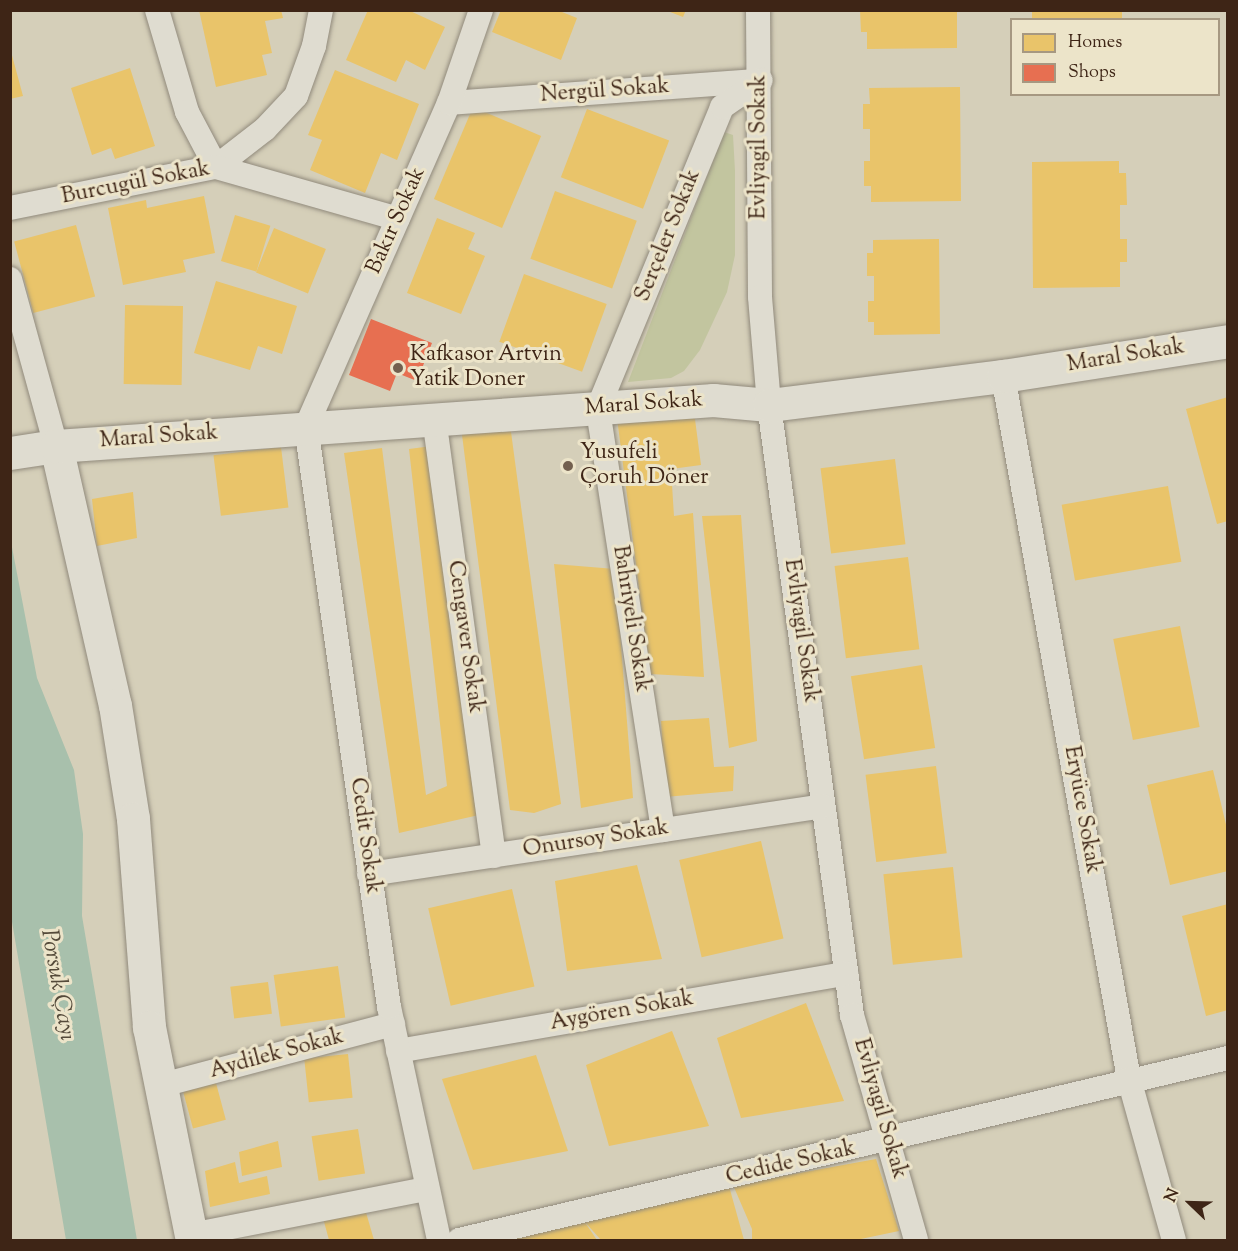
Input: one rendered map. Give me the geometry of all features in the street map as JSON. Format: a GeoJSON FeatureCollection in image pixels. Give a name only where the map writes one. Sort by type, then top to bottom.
{"type":"FeatureCollection","features":[{"type":"Feature","properties":{"kind":"street"},"geometry":{"type":"LineString","coordinates":[[157,10],[187,112],[216,166],[265,129],[296,96],[314,46],[321,10]]}},
{"type":"Feature","properties":{"kind":"street","name":"Bakır Sokak"},"geometry":{"type":"LineString","coordinates":[[306,428],[449,103],[481,10]]}},
{"type":"Feature","properties":{"kind":"street","name":"Evliyagil Sokak"},"geometry":{"type":"LineString","coordinates":[[758,10],[760,297],[770,405],[852,1015],[916,1240]]}},
{"type":"Feature","properties":{"kind":"street","name":"Nergül Sokak"},"geometry":{"type":"LineString","coordinates":[[449,103],[760,81]]}},
{"type":"Feature","properties":{"kind":"street","name":"Serçeler Sokak"},"geometry":{"type":"LineString","coordinates":[[598,408],[722,107],[760,81]]}},
{"type":"Feature","properties":{"kind":"street","name":"Burcugül Sokak"},"geometry":{"type":"LineString","coordinates":[[10,208],[216,166],[398,219]]}},
{"type":"Feature","properties":{"kind":"street"},"geometry":{"type":"LineString","coordinates":[[10,279],[56,446],[115,705],[134,819],[149,1027],[191,1238],[426,1189]]}},
{"type":"Feature","properties":{"kind":"street","name":"Maral Sokak"},"geometry":{"type":"LineString","coordinates":[[10,453],[56,446],[712,400],[770,405],[1003,376],[1227,341]]}},
{"type":"Feature","properties":{"kind":"street","name":"Eryüce Sokak"},"geometry":{"type":"LineString","coordinates":[[1003,376],[1129,1079],[1174,1240]]}},
{"type":"Feature","properties":{"kind":"street","name":"Bahriyeli Sokak"},"geometry":{"type":"LineString","coordinates":[[598,408],[663,830]]}},
{"type":"Feature","properties":{"kind":"street","name":"Cengaver Sokak"},"geometry":{"type":"LineString","coordinates":[[434,418],[494,856]]}},
{"type":"Feature","properties":{"kind":"street","name":"Cedit Sokak"},"geometry":{"type":"LineString","coordinates":[[306,428],[369,874],[393,1024],[426,1189],[439,1240]]}},
{"type":"Feature","properties":{"kind":"street","name":"Onursoy Sokak"},"geometry":{"type":"LineString","coordinates":[[369,874],[823,806]]}},
{"type":"Feature","properties":{"kind":"street","name":"Aygören Sokak"},"geometry":{"type":"LineString","coordinates":[[398,1051],[846,974]]}},
{"type":"Feature","properties":{"kind":"street","name":"Aydilek Sokak"},"geometry":{"type":"LineString","coordinates":[[162,1085],[393,1024]]}},
{"type":"Feature","properties":{"kind":"street","name":"Cedide Sokak"},"geometry":{"type":"LineString","coordinates":[[459,1240],[888,1141],[1129,1079],[1227,1058]]}},
{"type":"Feature","properties":{"kind":"shaded area"},"geometry":{"type":"Polygon","coordinates":[[[724,132],[733,135],[735,171],[735,255],[727,292],[700,350],[684,371],[671,378],[628,382],[724,132]]]}},
{"type":"Feature","properties":{"kind":"water","name":"Porsuk Çayı"},"geometry":{"type":"Polygon","coordinates":[[[11,542],[37,678],[74,770],[83,834],[82,916],[137,1240],[66,1240],[11,916],[11,542]]]}},
{"type":"Feature","properties":{"kind":"building: Homes"},"geometry":{"type":"Polygon","coordinates":[[[199,10],[281,10],[283,18],[265,21],[272,53],[262,55],[267,75],[216,87],[199,10]]]}},
{"type":"Feature","properties":{"kind":"building: Homes"},"geometry":{"type":"Polygon","coordinates":[[[368,10],[408,10],[445,27],[425,70],[406,60],[396,82],[346,60],[368,10]]]}},
{"type":"Feature","properties":{"kind":"building: Homes"},"geometry":{"type":"Polygon","coordinates":[[[501,10],[557,10],[577,18],[561,60],[492,32],[501,10]]]}},
{"type":"Feature","properties":{"kind":"building: Homes"},"geometry":{"type":"Polygon","coordinates":[[[665,10],[686,10],[683,17],[665,10]]]}},
{"type":"Feature","properties":{"kind":"building: Homes"},"geometry":{"type":"Polygon","coordinates":[[[860,10],[957,10],[957,48],[867,49],[867,32],[861,32],[860,10]]]}},
{"type":"Feature","properties":{"kind":"building: Homes"},"geometry":{"type":"Polygon","coordinates":[[[1032,10],[1122,10],[1122,18],[1032,18],[1032,10]]]}},
{"type":"Feature","properties":{"kind":"building: Homes"},"geometry":{"type":"Polygon","coordinates":[[[10,48],[23,96],[10,99],[10,48]]]}},
{"type":"Feature","properties":{"kind":"building: Homes"},"geometry":{"type":"Polygon","coordinates":[[[130,68],[155,146],[115,159],[111,148],[92,155],[71,88],[130,68]]]}},
{"type":"Feature","properties":{"kind":"building: Homes"},"geometry":{"type":"Polygon","coordinates":[[[335,70],[419,104],[397,160],[381,153],[365,193],[310,170],[322,140],[308,135],[335,70]]]}},
{"type":"Feature","properties":{"kind":"building: Homes"},"geometry":{"type":"Polygon","coordinates":[[[960,87],[961,201],[871,202],[871,186],[864,186],[864,161],[870,161],[870,129],[863,129],[863,104],[870,104],[869,88],[960,87]]]}},
{"type":"Feature","properties":{"kind":"building: Homes"},"geometry":{"type":"Polygon","coordinates":[[[473,107],[541,136],[502,228],[434,199],[473,107]]]}},
{"type":"Feature","properties":{"kind":"building: Homes"},"geometry":{"type":"Polygon","coordinates":[[[587,109],[669,141],[643,209],[561,177],[587,109]]]}},
{"type":"Feature","properties":{"kind":"building: Homes"},"geometry":{"type":"Polygon","coordinates":[[[1119,161],[1119,173],[1126,173],[1127,205],[1120,205],[1120,239],[1127,239],[1127,262],[1120,262],[1120,287],[1033,288],[1032,162],[1119,161]]]}},
{"type":"Feature","properties":{"kind":"building: Homes"},"geometry":{"type":"Polygon","coordinates":[[[555,191],[637,221],[612,288],[530,259],[555,191]]]}},
{"type":"Feature","properties":{"kind":"building: Homes"},"geometry":{"type":"Polygon","coordinates":[[[204,196],[215,253],[183,260],[186,272],[123,285],[108,208],[146,200],[147,208],[204,196]]]}},
{"type":"Feature","properties":{"kind":"building: Homes"},"geometry":{"type":"Polygon","coordinates":[[[235,215],[270,226],[256,272],[221,261],[235,215]]]}},
{"type":"Feature","properties":{"kind":"building: Homes"},"geometry":{"type":"Polygon","coordinates":[[[437,218],[475,233],[468,249],[485,256],[461,314],[407,293],[437,218]]]}},
{"type":"Feature","properties":{"kind":"building: Homes"},"geometry":{"type":"Polygon","coordinates":[[[76,225],[95,296],[33,313],[14,242],[76,225]]]}},
{"type":"Feature","properties":{"kind":"building: Homes"},"geometry":{"type":"Polygon","coordinates":[[[274,228],[326,249],[308,293],[256,273],[274,228]]]}},
{"type":"Feature","properties":{"kind":"building: Homes"},"geometry":{"type":"Polygon","coordinates":[[[939,239],[940,334],[874,335],[874,322],[868,322],[868,301],[874,301],[874,276],[867,276],[867,253],[873,253],[873,240],[939,239]]]}},
{"type":"Feature","properties":{"kind":"building: Homes"},"geometry":{"type":"Polygon","coordinates":[[[524,274],[607,304],[582,372],[499,342],[524,274]]]}},
{"type":"Feature","properties":{"kind":"building: Homes"},"geometry":{"type":"Polygon","coordinates":[[[216,281],[297,306],[282,354],[258,346],[250,370],[194,353],[216,281]]]}},
{"type":"Feature","properties":{"kind":"building: Homes"},"geometry":{"type":"Polygon","coordinates":[[[125,305],[183,306],[182,385],[124,384],[125,305]]]}},
{"type":"Feature","properties":{"kind":"building: Homes"},"geometry":{"type":"Polygon","coordinates":[[[1228,397],[1228,521],[1217,524],[1186,409],[1228,397]]]}},
{"type":"Feature","properties":{"kind":"building: Homes"},"geometry":{"type":"Polygon","coordinates":[[[693,404],[701,465],[671,469],[674,516],[693,513],[704,677],[650,674],[617,418],[693,404]]]}},
{"type":"Feature","properties":{"kind":"building: Homes"},"geometry":{"type":"Polygon","coordinates":[[[509,417],[561,804],[534,813],[510,810],[461,427],[509,417]]]}},
{"type":"Feature","properties":{"kind":"building: Homes"},"geometry":{"type":"Polygon","coordinates":[[[440,445],[479,815],[399,833],[344,453],[382,448],[426,795],[447,786],[409,449],[440,445]]]}},
{"type":"Feature","properties":{"kind":"building: Homes"},"geometry":{"type":"Polygon","coordinates":[[[281,447],[288,508],[221,516],[214,455],[281,447]]]}},
{"type":"Feature","properties":{"kind":"building: Homes"},"geometry":{"type":"Polygon","coordinates":[[[895,459],[905,544],[831,553],[821,468],[895,459]]]}},
{"type":"Feature","properties":{"kind":"building: Homes"},"geometry":{"type":"Polygon","coordinates":[[[1168,486],[1181,562],[1075,581],[1062,505],[1168,486]]]}},
{"type":"Feature","properties":{"kind":"building: Homes"},"geometry":{"type":"Polygon","coordinates":[[[133,492],[137,538],[97,546],[92,499],[133,492]]]}},
{"type":"Feature","properties":{"kind":"building: Homes"},"geometry":{"type":"Polygon","coordinates":[[[741,515],[757,741],[729,748],[702,516],[741,515]]]}},
{"type":"Feature","properties":{"kind":"building: Homes"},"geometry":{"type":"Polygon","coordinates":[[[908,557],[919,649],[846,658],[835,566],[908,557]]]}},
{"type":"Feature","properties":{"kind":"building: Homes"},"geometry":{"type":"Polygon","coordinates":[[[554,564],[615,569],[633,798],[581,808],[554,564]]]}},
{"type":"Feature","properties":{"kind":"building: Homes"},"geometry":{"type":"Polygon","coordinates":[[[1180,626],[1200,727],[1133,740],[1113,639],[1180,626]]]}},
{"type":"Feature","properties":{"kind":"building: Homes"},"geometry":{"type":"Polygon","coordinates":[[[922,665],[935,748],[864,759],[851,676],[922,665]]]}},
{"type":"Feature","properties":{"kind":"building: Homes"},"geometry":{"type":"Polygon","coordinates":[[[709,718],[714,767],[734,766],[733,791],[665,797],[661,721],[709,718]]]}},
{"type":"Feature","properties":{"kind":"building: Homes"},"geometry":{"type":"Polygon","coordinates":[[[936,766],[947,853],[876,862],[866,775],[936,766]]]}},
{"type":"Feature","properties":{"kind":"building: Homes"},"geometry":{"type":"Polygon","coordinates":[[[1213,770],[1228,833],[1228,871],[1170,885],[1147,785],[1213,770]]]}},
{"type":"Feature","properties":{"kind":"building: Homes"},"geometry":{"type":"Polygon","coordinates":[[[761,841],[783,938],[702,957],[679,860],[761,841]]]}},
{"type":"Feature","properties":{"kind":"building: Homes"},"geometry":{"type":"Polygon","coordinates":[[[637,865],[662,959],[567,971],[555,881],[637,865]]]}},
{"type":"Feature","properties":{"kind":"building: Homes"},"geometry":{"type":"Polygon","coordinates":[[[953,867],[963,958],[893,965],[883,874],[953,867]]]}},
{"type":"Feature","properties":{"kind":"building: Homes"},"geometry":{"type":"Polygon","coordinates":[[[512,889],[534,986],[451,1006],[428,908],[512,889]]]}},
{"type":"Feature","properties":{"kind":"building: Homes"},"geometry":{"type":"Polygon","coordinates":[[[1228,904],[1228,1010],[1206,1016],[1182,916],[1228,904]]]}},
{"type":"Feature","properties":{"kind":"building: Homes"},"geometry":{"type":"Polygon","coordinates":[[[338,966],[345,1017],[281,1027],[274,975],[338,966]]]}},
{"type":"Feature","properties":{"kind":"building: Homes"},"geometry":{"type":"Polygon","coordinates":[[[268,982],[272,1014],[234,1018],[230,987],[268,982]]]}},
{"type":"Feature","properties":{"kind":"building: Homes"},"geometry":{"type":"Polygon","coordinates":[[[806,1003],[844,1101],[741,1118],[717,1038],[806,1003]]]}},
{"type":"Feature","properties":{"kind":"building: Homes"},"geometry":{"type":"Polygon","coordinates":[[[672,1031],[709,1126],[609,1146],[586,1065],[672,1031]]]}},
{"type":"Feature","properties":{"kind":"building: Homes"},"geometry":{"type":"Polygon","coordinates":[[[348,1054],[353,1098],[309,1102],[304,1059],[348,1054]]]}},
{"type":"Feature","properties":{"kind":"building: Homes"},"geometry":{"type":"Polygon","coordinates":[[[536,1055],[568,1151],[473,1170],[442,1079],[536,1055]]]}},
{"type":"Feature","properties":{"kind":"building: Homes"},"geometry":{"type":"Polygon","coordinates":[[[216,1083],[226,1120],[193,1129],[183,1092],[216,1083]]]}},
{"type":"Feature","properties":{"kind":"building: Homes"},"geometry":{"type":"Polygon","coordinates":[[[358,1129],[365,1173],[319,1181],[312,1136],[358,1129]]]}},
{"type":"Feature","properties":{"kind":"building: Homes"},"geometry":{"type":"Polygon","coordinates":[[[278,1141],[282,1167],[242,1176],[239,1152],[278,1141]]]}},
{"type":"Feature","properties":{"kind":"building: Homes"},"geometry":{"type":"Polygon","coordinates":[[[876,1159],[899,1231],[856,1240],[752,1240],[752,1229],[733,1185],[876,1159]]]}},
{"type":"Feature","properties":{"kind":"building: Homes"},"geometry":{"type":"Polygon","coordinates":[[[235,1162],[239,1183],[267,1176],[270,1194],[210,1207],[205,1171],[235,1162]]]}},
{"type":"Feature","properties":{"kind":"building: Homes"},"geometry":{"type":"Polygon","coordinates":[[[729,1186],[744,1240],[601,1240],[584,1221],[729,1186]]]}},
{"type":"Feature","properties":{"kind":"building: Homes"},"geometry":{"type":"Polygon","coordinates":[[[365,1209],[374,1240],[329,1240],[323,1218],[365,1209]]]}},
{"type":"Feature","properties":{"kind":"building: Homes"},"geometry":{"type":"Polygon","coordinates":[[[584,1221],[597,1240],[513,1240],[512,1237],[584,1221]]]}},
{"type":"Feature","properties":{"kind":"building: Shops"},"geometry":{"type":"Polygon","coordinates":[[[371,319],[432,343],[417,381],[397,373],[390,391],[349,375],[371,319]]]}},
{"type":"Feature","properties":{"kind":"place","name":"Kafkasor Artvin Yatik Doner"},"geometry":{"type":"Point","coordinates":[398,368]}},
{"type":"Feature","properties":{"kind":"place","name":"Yusufeli Çoruh Döner"},"geometry":{"type":"Point","coordinates":[568,466]}}]}
